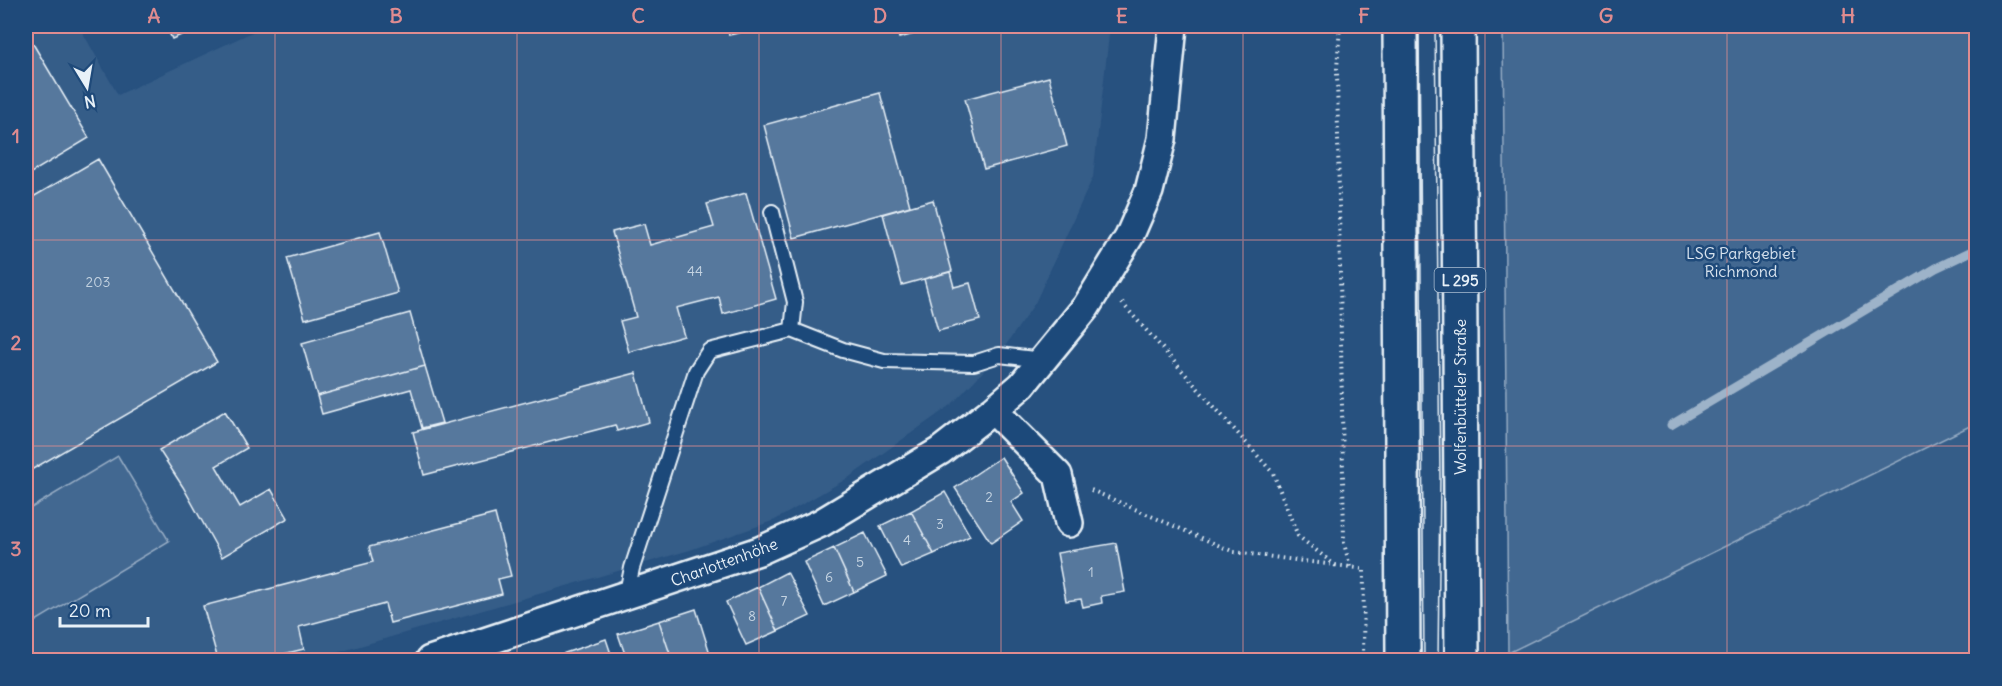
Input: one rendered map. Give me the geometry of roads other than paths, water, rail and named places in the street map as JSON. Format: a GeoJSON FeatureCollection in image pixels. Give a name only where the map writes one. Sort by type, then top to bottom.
{"type":"FeatureCollection","features":[{"type":"Feature","properties":{"kind":"main road"},"geometry":{"type":"LineString","coordinates":[[1400,26],[1403,660]]}},
{"type":"Feature","properties":{"kind":"main road","name":"Wolfenbütteler Straße"},"geometry":{"type":"LineString","coordinates":[[1458,26],[1462,660]]}},
{"type":"Feature","properties":{"kind":"street","name":"Charlottenhöhe"},"geometry":{"type":"LineString","coordinates":[[430,660],[626,597],[759,551],[821,523],[940,451],[993,410],[1044,360],[1103,282],[1129,237],[1149,191],[1162,139],[1173,26]]}},
{"type":"Feature","properties":{"kind":"street"},"geometry":{"type":"LineString","coordinates":[[993,410],[1058,475],[1069,523]]}},
{"type":"Feature","properties":{"kind":"lane"},"geometry":{"type":"LineString","coordinates":[[772,212],[795,302],[792,330]]}},
{"type":"Feature","properties":{"kind":"lane"},"geometry":{"type":"LineString","coordinates":[[626,597],[632,568],[696,371],[709,351],[792,330],[843,351],[884,361],[974,363],[999,356],[1044,360]]}},
{"type":"Feature","properties":{"kind":"waterway"},"geometry":{"type":"LineString","coordinates":[[1671,425],[1936,268],[1976,249]]}},
{"type":"Feature","properties":{"kind":"tram line"},"geometry":{"type":"LineString","coordinates":[[1419,26],[1424,660]]}},
{"type":"Feature","properties":{"kind":"tram line"},"geometry":{"type":"LineString","coordinates":[[1435,26],[1440,477],[1438,660]]}},
{"type":"Feature","properties":{"kind":"park label","name":"LSG Parkgebiet Richmond"},"geometry":{"type":"Point","coordinates":[1741,262]}}]}
